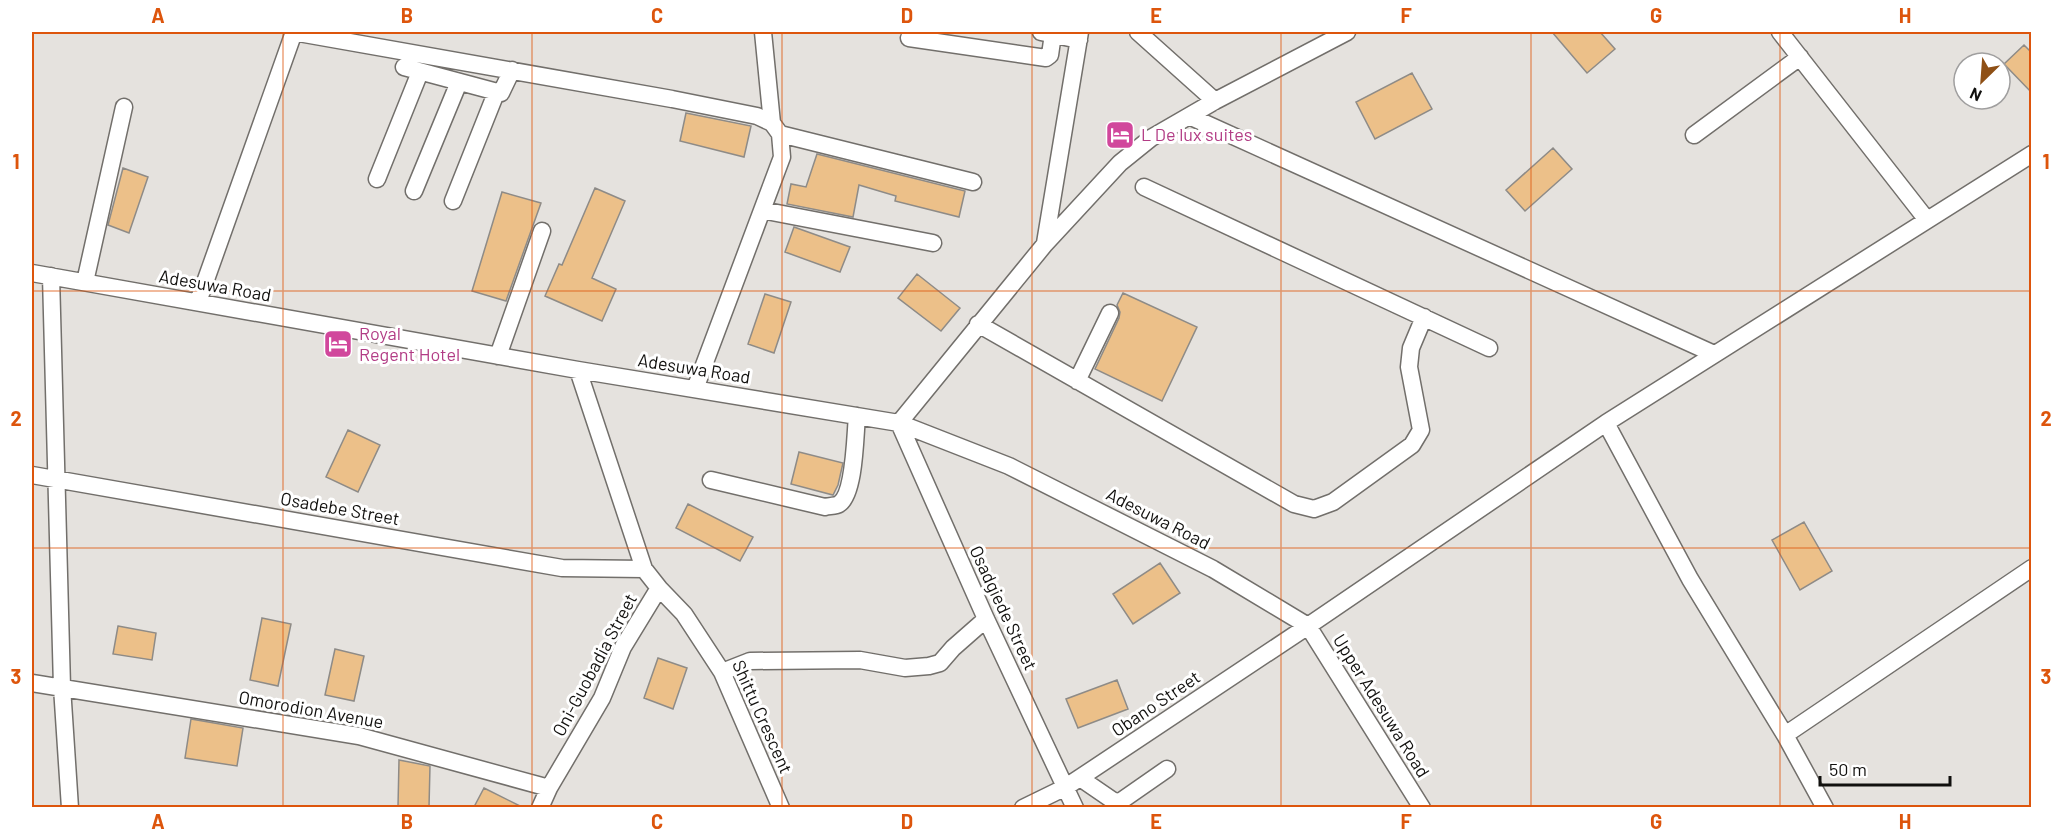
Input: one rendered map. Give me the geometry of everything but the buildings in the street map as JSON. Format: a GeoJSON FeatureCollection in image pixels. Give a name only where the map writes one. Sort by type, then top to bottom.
{"type":"FeatureCollection","features":[{"type":"Feature","properties":{"kind":"street"},"geometry":{"type":"LineString","coordinates":[[198,302],[293,32],[757,116],[776,128],[973,182]]}},
{"type":"Feature","properties":{"kind":"street"},"geometry":{"type":"LineString","coordinates":[[695,389],[782,156],[763,32]]}},
{"type":"Feature","properties":{"kind":"street"},"geometry":{"type":"LineString","coordinates":[[1138,32],[1215,101]]}},
{"type":"Feature","properties":{"kind":"street"},"geometry":{"type":"LineString","coordinates":[[899,423],[1045,244],[1120,164],[1150,138],[1347,32]]}},
{"type":"Feature","properties":{"kind":"street"},"geometry":{"type":"LineString","coordinates":[[1780,32],[1927,220]]}},
{"type":"Feature","properties":{"kind":"street"},"geometry":{"type":"LineString","coordinates":[[909,38],[933,37],[1046,58],[1050,55],[1047,33],[1080,36],[1045,244]]}},
{"type":"Feature","properties":{"kind":"street"},"geometry":{"type":"LineString","coordinates":[[1694,135],[1800,57]]}},
{"type":"Feature","properties":{"kind":"street"},"geometry":{"type":"LineString","coordinates":[[376,179],[412,69],[496,93],[504,90],[512,70]]}},
{"type":"Feature","properties":{"kind":"street"},"geometry":{"type":"LineString","coordinates":[[414,191],[459,82]]}},
{"type":"Feature","properties":{"kind":"street"},"geometry":{"type":"LineString","coordinates":[[453,201],[496,93]]}},
{"type":"Feature","properties":{"kind":"street"},"geometry":{"type":"LineString","coordinates":[[85,282],[124,107]]}},
{"type":"Feature","properties":{"kind":"street"},"geometry":{"type":"LineString","coordinates":[[1189,116],[1714,354]]}},
{"type":"Feature","properties":{"kind":"street","name":"Obano Street"},"geometry":{"type":"LineString","coordinates":[[1023,807],[1073,782],[1308,626],[1606,423],[2031,154]]}},
{"type":"Feature","properties":{"kind":"street"},"geometry":{"type":"LineString","coordinates":[[1144,187],[1489,348]]}},
{"type":"Feature","properties":{"kind":"street"},"geometry":{"type":"LineString","coordinates":[[762,210],[933,243]]}},
{"type":"Feature","properties":{"kind":"street"},"geometry":{"type":"LineString","coordinates":[[498,356],[542,231]]}},
{"type":"Feature","properties":{"kind":"street","name":"Adesuwa Road"},"geometry":{"type":"LineString","coordinates":[[32,273],[578,370],[899,423],[1009,466],[1069,495],[1213,569],[1308,626]]}},
{"type":"Feature","properties":{"kind":"street"},"geometry":{"type":"LineString","coordinates":[[51,276],[63,687],[70,807]]}},
{"type":"Feature","properties":{"kind":"street"},"geometry":{"type":"LineString","coordinates":[[1077,381],[1110,312]]}},
{"type":"Feature","properties":{"kind":"street"},"geometry":{"type":"LineString","coordinates":[[978,324],[1294,504],[1314,508],[1334,502],[1412,445],[1421,430],[1409,367],[1411,348],[1424,317]]}},
{"type":"Feature","properties":{"kind":"street","name":"Oni-Guobadia Street"},"geometry":{"type":"LineString","coordinates":[[540,807],[602,698],[623,647],[659,588],[644,569],[578,370]]}},
{"type":"Feature","properties":{"kind":"street"},"geometry":{"type":"LineString","coordinates":[[711,480],[825,507],[838,505],[845,498],[850,485],[857,416]]}},
{"type":"Feature","properties":{"kind":"street","name":"Osadgiede Street"},"geometry":{"type":"LineString","coordinates":[[899,423],[986,619],[1073,782],[1075,807]]}},
{"type":"Feature","properties":{"kind":"street"},"geometry":{"type":"LineString","coordinates":[[1606,423],[1690,579],[1785,735],[1825,807]]}},
{"type":"Feature","properties":{"kind":"street","name":"Osadebe Street"},"geometry":{"type":"LineString","coordinates":[[32,475],[562,568],[644,569]]}},
{"type":"Feature","properties":{"kind":"street"},"geometry":{"type":"LineString","coordinates":[[1785,735],[2031,568]]}},
{"type":"Feature","properties":{"kind":"street","name":"Shittu Crescent"},"geometry":{"type":"LineString","coordinates":[[659,588],[684,614],[722,672],[781,807]]}},
{"type":"Feature","properties":{"kind":"street"},"geometry":{"type":"LineString","coordinates":[[722,672],[750,661],[860,660],[905,668],[929,666],[940,663],[953,648],[986,619]]}},
{"type":"Feature","properties":{"kind":"street","name":"Upper Adesuwa Road"},"geometry":{"type":"LineString","coordinates":[[1308,626],[1422,807]]}},
{"type":"Feature","properties":{"kind":"street","name":"Omorodion Avenue"},"geometry":{"type":"LineString","coordinates":[[32,683],[359,736],[549,788]]}},
{"type":"Feature","properties":{"kind":"street"},"geometry":{"type":"LineString","coordinates":[[1073,782],[1115,802],[1121,801],[1167,769]]}},
{"type":"Feature","properties":{"kind":"place","name":"L De lux suites"},"geometry":{"type":"Point","coordinates":[1120,135]}},
{"type":"Feature","properties":{"kind":"place","name":"Royal Regent Hotel"},"geometry":{"type":"Point","coordinates":[338,344]}}]}
